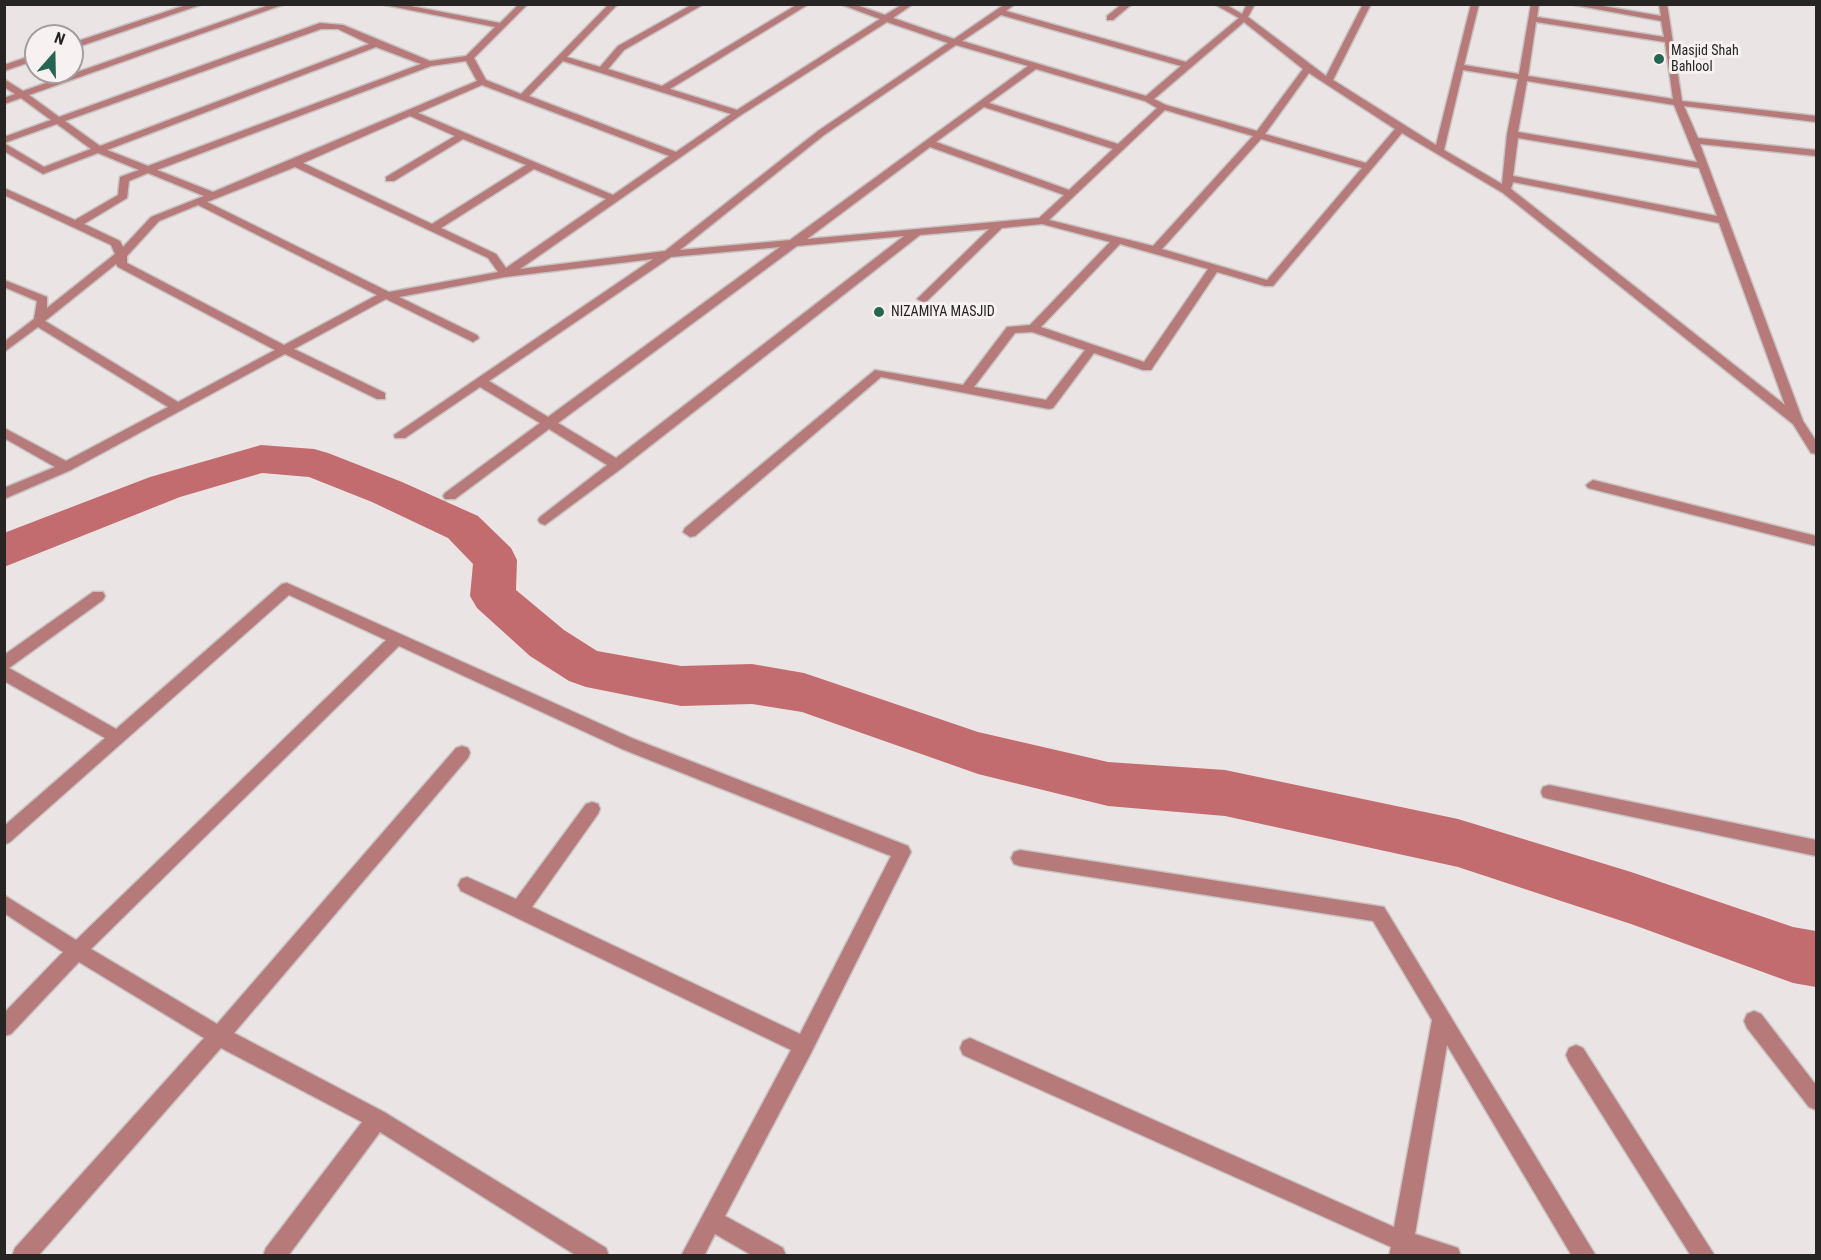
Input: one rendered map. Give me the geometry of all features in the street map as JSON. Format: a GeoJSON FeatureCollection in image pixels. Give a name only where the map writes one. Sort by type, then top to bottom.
{"type":"FeatureCollection","features":[{"type":"Feature","properties":{"kind":"street"},"geometry":{"type":"LineString","coordinates":[[84,42],[199,4]]}},
{"type":"Feature","properties":{"kind":"street"},"geometry":{"type":"LineString","coordinates":[[4,101],[281,4]]}},
{"type":"Feature","properties":{"kind":"street"},"geometry":{"type":"LineString","coordinates":[[384,4],[502,26]]}},
{"type":"Feature","properties":{"kind":"street"},"geometry":{"type":"LineString","coordinates":[[76,225],[123,196],[124,179],[429,64],[469,58],[524,4]]}},
{"type":"Feature","properties":{"kind":"street"},"geometry":{"type":"LineString","coordinates":[[523,97],[614,4]]}},
{"type":"Feature","properties":{"kind":"street"},"geometry":{"type":"LineString","coordinates":[[602,70],[621,48],[700,4]]}},
{"type":"Feature","properties":{"kind":"street"},"geometry":{"type":"LineString","coordinates":[[663,89],[805,4]]}},
{"type":"Feature","properties":{"kind":"street"},"geometry":{"type":"LineString","coordinates":[[844,4],[955,42],[1148,99],[1163,107],[1368,167]]}},
{"type":"Feature","properties":{"kind":"street"},"geometry":{"type":"LineString","coordinates":[[505,274],[738,113],[909,4]]}},
{"type":"Feature","properties":{"kind":"street"},"geometry":{"type":"LineString","coordinates":[[400,435],[668,254],[821,133],[1011,4]]}},
{"type":"Feature","properties":{"kind":"street"},"geometry":{"type":"LineString","coordinates":[[1110,18],[1128,4]]}},
{"type":"Feature","properties":{"kind":"street"},"geometry":{"type":"LineString","coordinates":[[1218,4],[1244,18],[1308,68],[1401,128],[1507,191],[1797,420]]}},
{"type":"Feature","properties":{"kind":"street"},"geometry":{"type":"LineString","coordinates":[[1148,99],[1185,65],[1244,18],[1251,4]]}},
{"type":"Feature","properties":{"kind":"street"},"geometry":{"type":"LineString","coordinates":[[1328,80],[1367,4]]}},
{"type":"Feature","properties":{"kind":"street"},"geometry":{"type":"LineString","coordinates":[[1439,151],[1475,4]]}},
{"type":"Feature","properties":{"kind":"street"},"geometry":{"type":"LineString","coordinates":[[1507,191],[1512,134],[1524,78],[1535,4]]}},
{"type":"Feature","properties":{"kind":"street"},"geometry":{"type":"LineString","coordinates":[[1573,4],[1665,18]]}},
{"type":"Feature","properties":{"kind":"street"},"geometry":{"type":"LineString","coordinates":[[1663,4],[1678,103],[1694,140],[1797,420],[1816,450]]}},
{"type":"Feature","properties":{"kind":"street"},"geometry":{"type":"LineString","coordinates":[[1001,12],[1185,65]]}},
{"type":"Feature","properties":{"kind":"street"},"geometry":{"type":"LineString","coordinates":[[1533,19],[1667,40]]}},
{"type":"Feature","properties":{"kind":"street"},"geometry":{"type":"LineString","coordinates":[[4,140],[320,26],[340,27],[376,44],[429,64]]}},
{"type":"Feature","properties":{"kind":"street"},"geometry":{"type":"LineString","coordinates":[[4,146],[43,171],[376,44]]}},
{"type":"Feature","properties":{"kind":"street"},"geometry":{"type":"LineString","coordinates":[[469,58],[482,82],[676,155]]}},
{"type":"Feature","properties":{"kind":"street"},"geometry":{"type":"LineString","coordinates":[[561,58],[738,113]]}},
{"type":"Feature","properties":{"kind":"street"},"geometry":{"type":"LineString","coordinates":[[4,68],[24,61]]}},
{"type":"Feature","properties":{"kind":"street"},"geometry":{"type":"LineString","coordinates":[[450,496],[1035,65]]}},
{"type":"Feature","properties":{"kind":"street"},"geometry":{"type":"LineString","coordinates":[[1459,67],[1678,103],[1816,119]]}},
{"type":"Feature","properties":{"kind":"street"},"geometry":{"type":"LineString","coordinates":[[1155,250],[1260,134],[1308,68]]}},
{"type":"Feature","properties":{"kind":"street"},"geometry":{"type":"LineString","coordinates":[[4,82],[99,150],[213,196]]}},
{"type":"Feature","properties":{"kind":"street"},"geometry":{"type":"LineString","coordinates":[[4,348],[121,255],[155,219],[295,163],[482,82]]}},
{"type":"Feature","properties":{"kind":"street"},"geometry":{"type":"LineString","coordinates":[[983,105],[1120,148]]}},
{"type":"Feature","properties":{"kind":"street"},"geometry":{"type":"LineString","coordinates":[[1042,221],[1163,107]]}},
{"type":"Feature","properties":{"kind":"street"},"geometry":{"type":"LineString","coordinates":[[410,113],[614,199]]}},
{"type":"Feature","properties":{"kind":"street"},"geometry":{"type":"LineString","coordinates":[[4,495],[66,466],[384,296],[505,274],[797,241],[1042,221],[1155,250],[1269,284],[1401,128]]}},
{"type":"Feature","properties":{"kind":"street"},"geometry":{"type":"LineString","coordinates":[[1512,134],[1703,166]]}},
{"type":"Feature","properties":{"kind":"street"},"geometry":{"type":"LineString","coordinates":[[390,179],[463,135]]}},
{"type":"Feature","properties":{"kind":"street"},"geometry":{"type":"LineString","coordinates":[[1694,140],[1816,153]]}},
{"type":"Feature","properties":{"kind":"street"},"geometry":{"type":"LineString","coordinates":[[929,143],[1070,194]]}},
{"type":"Feature","properties":{"kind":"street"},"geometry":{"type":"LineString","coordinates":[[295,163],[492,256],[505,274]]}},
{"type":"Feature","properties":{"kind":"street"},"geometry":{"type":"LineString","coordinates":[[433,228],[532,165]]}},
{"type":"Feature","properties":{"kind":"street"},"geometry":{"type":"LineString","coordinates":[[1508,178],[1722,219]]}},
{"type":"Feature","properties":{"kind":"street"},"geometry":{"type":"LineString","coordinates":[[4,191],[116,243],[122,265],[285,350],[381,396]]}},
{"type":"Feature","properties":{"kind":"street"},"geometry":{"type":"LineString","coordinates":[[199,202],[384,296],[473,338]]}},
{"type":"Feature","properties":{"kind":"street"},"geometry":{"type":"LineString","coordinates":[[923,299],[999,225]]}},
{"type":"Feature","properties":{"kind":"street"},"geometry":{"type":"LineString","coordinates":[[545,520],[918,231]]}},
{"type":"Feature","properties":{"kind":"street"},"geometry":{"type":"LineString","coordinates":[[1033,328],[1118,240]]}},
{"type":"Feature","properties":{"kind":"street"},"geometry":{"type":"LineString","coordinates":[[965,391],[1011,330],[1033,328],[1147,367],[1214,268]]}},
{"type":"Feature","properties":{"kind":"street"},"geometry":{"type":"LineString","coordinates":[[4,282],[43,299],[39,322]]}},
{"type":"Feature","properties":{"kind":"street"},"geometry":{"type":"LineString","coordinates":[[39,322],[177,407]]}},
{"type":"Feature","properties":{"kind":"street"},"geometry":{"type":"LineString","coordinates":[[690,532],[879,374],[1049,405],[1092,348]]}},
{"type":"Feature","properties":{"kind":"street"},"geometry":{"type":"LineString","coordinates":[[480,381],[617,465]]}},
{"type":"Feature","properties":{"kind":"street"},"geometry":{"type":"LineString","coordinates":[[4,432],[66,466]]}},
{"type":"Feature","properties":{"kind":"street"},"geometry":{"type":"LineString","coordinates":[[1593,485],[1816,541]]}},
{"type":"Feature","properties":{"kind":"street"},"geometry":{"type":"LineString","coordinates":[[4,837],[286,588],[628,744],[902,852],[804,1046],[692,1256]]}},
{"type":"Feature","properties":{"kind":"street"},"geometry":{"type":"LineString","coordinates":[[4,664],[98,596]]}},
{"type":"Feature","properties":{"kind":"street"},"geometry":{"type":"LineString","coordinates":[[4,1027],[77,951],[397,638]]}},
{"type":"Feature","properties":{"kind":"street"},"geometry":{"type":"LineString","coordinates":[[4,673],[117,737]]}},
{"type":"Feature","properties":{"kind":"street"},"geometry":{"type":"LineString","coordinates":[[23,1256],[219,1036],[462,753]]}},
{"type":"Feature","properties":{"kind":"street"},"geometry":{"type":"LineString","coordinates":[[1549,792],[1816,848]]}},
{"type":"Feature","properties":{"kind":"street"},"geometry":{"type":"LineString","coordinates":[[519,910],[592,809]]}},
{"type":"Feature","properties":{"kind":"street"},"geometry":{"type":"LineString","coordinates":[[1020,858],[1378,913],[1585,1256]]}},
{"type":"Feature","properties":{"kind":"street"},"geometry":{"type":"LineString","coordinates":[[467,885],[804,1046]]}},
{"type":"Feature","properties":{"kind":"street"},"geometry":{"type":"LineString","coordinates":[[4,903],[77,951],[219,1036],[377,1119],[598,1256]]}},
{"type":"Feature","properties":{"kind":"street"},"geometry":{"type":"LineString","coordinates":[[1401,1248],[1441,1020]]}},
{"type":"Feature","properties":{"kind":"street"},"geometry":{"type":"LineString","coordinates":[[1754,1021],[1816,1100]]}},
{"type":"Feature","properties":{"kind":"street"},"geometry":{"type":"LineString","coordinates":[[970,1048],[1401,1248],[1450,1256]]}},
{"type":"Feature","properties":{"kind":"street"},"geometry":{"type":"LineString","coordinates":[[1576,1055],[1704,1256]]}},
{"type":"Feature","properties":{"kind":"street"},"geometry":{"type":"LineString","coordinates":[[274,1256],[377,1119]]}},
{"type":"Feature","properties":{"kind":"street"},"geometry":{"type":"LineString","coordinates":[[711,1220],[775,1256]]}},
{"type":"Feature","properties":{"kind":"waterway"},"geometry":{"type":"LineString","coordinates":[[4,551],[165,487],[261,459],[314,463],[387,492],[463,527],[495,560],[493,596],[547,643],[586,668],[681,686],[752,684],[804,693],[978,753],[1108,784],[1225,793],[1458,843],[1631,898],[1793,955],[1816,959]]}},
{"type":"Feature","properties":{"kind":"place","name":"Masjid Shah Bahlool"},"geometry":{"type":"Point","coordinates":[1659,59]}},
{"type":"Feature","properties":{"kind":"place","name":"NIZAMIYA MASJID"},"geometry":{"type":"Point","coordinates":[879,312]}}]}
